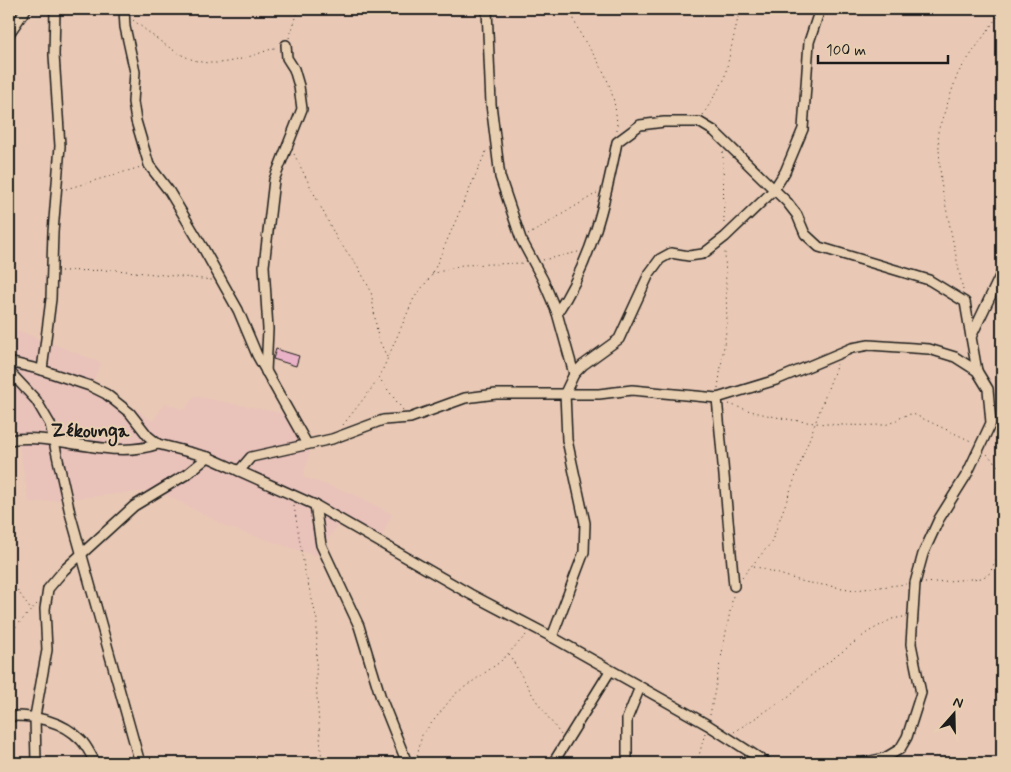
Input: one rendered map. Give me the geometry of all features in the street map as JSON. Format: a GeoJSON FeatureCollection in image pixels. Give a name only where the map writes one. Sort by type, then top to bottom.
{"type":"FeatureCollection","features":[{"type":"Feature","properties":{"kind":"street"},"geometry":{"type":"LineString","coordinates":[[9,34],[26,9]]}},
{"type":"Feature","properties":{"kind":"street"},"geometry":{"type":"LineString","coordinates":[[42,370],[51,300],[50,272],[60,146],[54,55],[55,9]]}},
{"type":"Feature","properties":{"kind":"street"},"geometry":{"type":"LineString","coordinates":[[487,9],[491,104],[500,177],[521,239],[534,262],[557,313],[574,374]]}},
{"type":"Feature","properties":{"kind":"street"},"geometry":{"type":"LineString","coordinates":[[552,637],[584,552],[585,523],[567,440],[564,393],[574,374],[583,365],[619,339],[649,274],[660,259],[671,253],[689,256],[703,254],[725,237],[773,191],[788,164],[803,129],[809,42],[820,9]]}},
{"type":"Feature","properties":{"kind":"street"},"geometry":{"type":"LineString","coordinates":[[125,11],[125,27],[134,59],[136,121],[149,165],[174,199],[238,310],[257,355],[307,444]]}},
{"type":"Feature","properties":{"kind":"street"},"geometry":{"type":"LineString","coordinates":[[266,372],[268,329],[264,266],[274,180],[279,163],[289,145],[302,110],[303,100],[294,69],[287,58],[286,45]]}},
{"type":"Feature","properties":{"kind":"street"},"geometry":{"type":"LineString","coordinates":[[557,313],[570,293],[590,250],[604,206],[617,142],[640,125],[664,122],[699,122],[714,131],[773,191],[787,202],[797,215],[805,234],[819,247],[929,280],[965,302],[977,370],[988,389],[991,423],[981,447],[939,520],[923,554],[915,583],[911,644],[921,693],[907,737],[900,749],[884,758],[861,763]]}},
{"type":"Feature","properties":{"kind":"street"},"geometry":{"type":"LineString","coordinates":[[971,337],[1002,272]]}},
{"type":"Feature","properties":{"kind":"street"},"geometry":{"type":"LineString","coordinates":[[239,471],[251,457],[332,439],[383,420],[410,418],[464,398],[496,394],[600,394],[632,390],[719,398],[798,372],[841,351],[869,345],[929,350],[955,357],[977,370]]}},
{"type":"Feature","properties":{"kind":"street"},"geometry":{"type":"LineString","coordinates":[[9,362],[77,381],[106,394],[130,413],[148,436],[158,444],[208,457],[292,493],[315,505],[353,528],[708,725],[767,763]]}},
{"type":"Feature","properties":{"kind":"street"},"geometry":{"type":"LineString","coordinates":[[9,370],[36,400],[50,424],[70,513],[140,763]]}},
{"type":"Feature","properties":{"kind":"street"},"geometry":{"type":"LineString","coordinates":[[719,398],[734,586]]}},
{"type":"Feature","properties":{"kind":"street"},"geometry":{"type":"LineString","coordinates":[[9,440],[36,439],[130,451],[158,444]]}},
{"type":"Feature","properties":{"kind":"street"},"geometry":{"type":"LineString","coordinates":[[36,763],[35,716],[47,650],[45,609],[48,589],[82,554],[134,506],[187,474],[208,457]]}},
{"type":"Feature","properties":{"kind":"street"},"geometry":{"type":"LineString","coordinates":[[315,505],[321,545],[359,626],[381,698],[407,763]]}},
{"type":"Feature","properties":{"kind":"street"},"geometry":{"type":"LineString","coordinates":[[553,763],[610,671]]}},
{"type":"Feature","properties":{"kind":"street"},"geometry":{"type":"LineString","coordinates":[[627,763],[627,719],[640,687]]}},
{"type":"Feature","properties":{"kind":"street"},"geometry":{"type":"LineString","coordinates":[[9,716],[35,716],[71,732],[82,741],[96,763]]}},
{"type":"Feature","properties":{"kind":"path"},"geometry":{"type":"LineString","coordinates":[[125,11],[163,43],[192,60],[219,62],[241,60],[286,45],[299,9]]}},
{"type":"Feature","properties":{"kind":"path"},"geometry":{"type":"LineString","coordinates":[[572,9],[585,43],[601,67],[610,90],[617,114],[617,142]]}},
{"type":"Feature","properties":{"kind":"path"},"geometry":{"type":"LineString","coordinates":[[699,122],[724,80],[740,9]]}},
{"type":"Feature","properties":{"kind":"path"},"geometry":{"type":"LineString","coordinates":[[965,302],[941,183],[938,131],[958,73],[1002,10]]}},
{"type":"Feature","properties":{"kind":"path"},"geometry":{"type":"LineString","coordinates":[[723,141],[727,324],[719,398],[729,405],[763,415],[816,422],[881,425],[893,423],[906,414],[913,414],[959,434],[981,447],[1002,470]]}},
{"type":"Feature","properties":{"kind":"path"},"geometry":{"type":"LineString","coordinates":[[289,145],[337,239],[357,265],[372,290],[378,338],[388,359]]}},
{"type":"Feature","properties":{"kind":"path"},"geometry":{"type":"LineString","coordinates":[[332,439],[380,378],[414,298],[432,274],[488,148]]}},
{"type":"Feature","properties":{"kind":"path"},"geometry":{"type":"LineString","coordinates":[[57,191],[149,165]]}},
{"type":"Feature","properties":{"kind":"path"},"geometry":{"type":"LineString","coordinates":[[521,239],[584,202],[608,185]]}},
{"type":"Feature","properties":{"kind":"path"},"geometry":{"type":"LineString","coordinates":[[432,274],[462,265],[534,262],[590,250]]}},
{"type":"Feature","properties":{"kind":"path"},"geometry":{"type":"LineString","coordinates":[[50,272],[116,270],[221,282]]}},
{"type":"Feature","properties":{"kind":"path"},"geometry":{"type":"LineString","coordinates":[[696,763],[708,725],[734,586],[771,543],[841,351]]}},
{"type":"Feature","properties":{"kind":"path"},"geometry":{"type":"LineString","coordinates":[[380,378],[410,418]]}},
{"type":"Feature","properties":{"kind":"path"},"geometry":{"type":"LineString","coordinates":[[292,493],[304,567],[317,620],[316,684],[322,763]]}},
{"type":"Feature","properties":{"kind":"path"},"geometry":{"type":"LineString","coordinates":[[752,565],[804,582],[855,590],[982,578],[990,573],[1002,545]]}},
{"type":"Feature","properties":{"kind":"path"},"geometry":{"type":"LineString","coordinates":[[9,578],[32,611]]}},
{"type":"Feature","properties":{"kind":"path"},"geometry":{"type":"LineString","coordinates":[[9,634],[37,604]]}},
{"type":"Feature","properties":{"kind":"path"},"geometry":{"type":"LineString","coordinates":[[726,738],[790,696],[837,654],[868,632],[892,619],[912,615]]}},
{"type":"Feature","properties":{"kind":"path"},"geometry":{"type":"LineString","coordinates":[[415,763],[422,735],[456,694],[508,654],[533,628]]}},
{"type":"Feature","properties":{"kind":"path"},"geometry":{"type":"LineString","coordinates":[[508,654],[535,699],[567,742]]}},
{"type":"Feature","properties":{"kind":"shaded area"},"geometry":{"type":"Polygon","coordinates":[[[9,327],[102,363],[93,380],[153,421],[165,403],[185,410],[194,396],[291,415],[310,453],[303,477],[354,494],[392,514],[379,543],[341,521],[316,556],[227,527],[157,490],[29,503],[13,410],[9,403],[9,327]]]}},
{"type":"Feature","properties":{"kind":"building"},"geometry":{"type":"Polygon","coordinates":[[[276,349],[299,356],[296,366],[273,359],[276,349]]]}},
{"type":"Feature","properties":{"kind":"district","name":"Zékounga"},"geometry":{"type":"Point","coordinates":[90,431]}}]}
